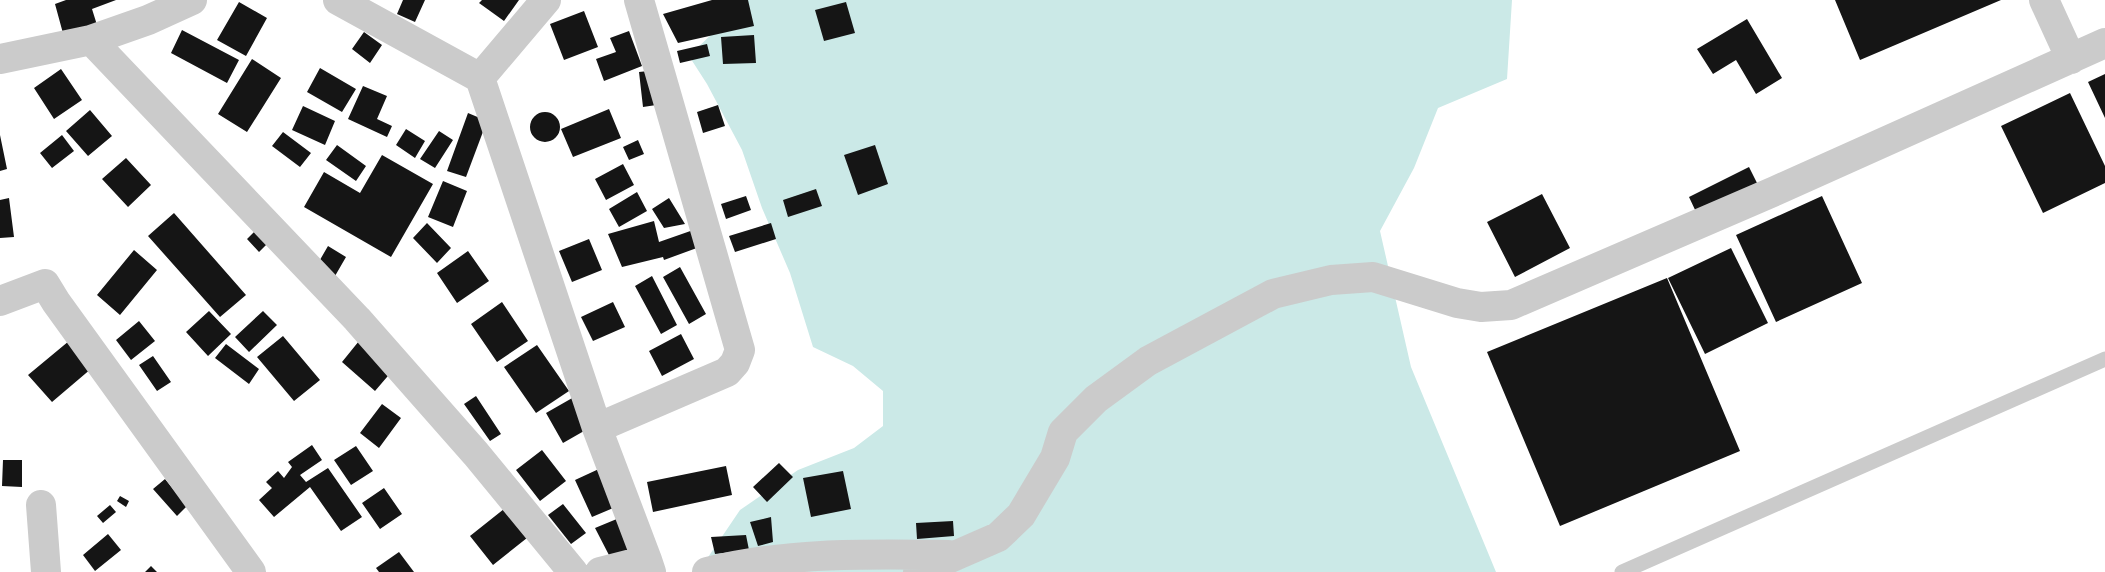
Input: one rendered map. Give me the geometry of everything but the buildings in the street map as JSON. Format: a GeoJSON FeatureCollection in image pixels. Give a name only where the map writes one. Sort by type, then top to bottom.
{"type":"FeatureCollection","features":[{"type":"Feature","properties":{"kind":"street"},"geometry":{"type":"LineString","coordinates":[[338,0],[480,78],[597,428],[649,566],[600,572]]}},
{"type":"Feature","properties":{"kind":"street"},"geometry":{"type":"LineString","coordinates":[[480,78],[546,0]]}},
{"type":"Feature","properties":{"kind":"street"},"geometry":{"type":"LineString","coordinates":[[597,428],[727,372],[735,363],[740,350],[639,0]]}},
{"type":"Feature","properties":{"kind":"street"},"geometry":{"type":"LineString","coordinates":[[2044,0],[2071,58]]}},
{"type":"Feature","properties":{"kind":"street"},"geometry":{"type":"LineString","coordinates":[[0,59],[92,40],[188,2]]}},
{"type":"Feature","properties":{"kind":"street"},"geometry":{"type":"LineString","coordinates":[[92,40],[357,318],[476,453],[573,572]]}},
{"type":"Feature","properties":{"kind":"street"},"geometry":{"type":"LineString","coordinates":[[918,572],[998,537],[1021,515],[1055,458],[1063,432],[1096,399],[1149,361],[1273,294],[1331,280],[1373,278],[1457,303],[1481,307],[1511,305],[1775,191],[2105,43]]}},
{"type":"Feature","properties":{"kind":"street"},"geometry":{"type":"LineString","coordinates":[[0,301],[45,284],[61,310],[251,572]]}},
{"type":"Feature","properties":{"kind":"street"},"geometry":{"type":"LineString","coordinates":[[41,505],[46,572]]}},
{"type":"Feature","properties":{"kind":"street"},"geometry":{"type":"LineString","coordinates":[[707,572],[749,561],[821,554],[957,555]]}},
{"type":"Feature","properties":{"kind":"lane"},"geometry":{"type":"LineString","coordinates":[[1622,572],[2105,359]]}},
{"type":"Feature","properties":{"kind":"water"},"geometry":{"type":"Polygon","coordinates":[[[747,0],[1512,0],[1507,79],[1438,108],[1414,168],[1380,231],[1411,367],[1496,572],[698,572],[740,510],[798,470],[854,448],[883,426],[883,391],[853,366],[813,347],[790,273],[762,208],[742,150],[707,84],[689,56],[747,0]]]}}]}
